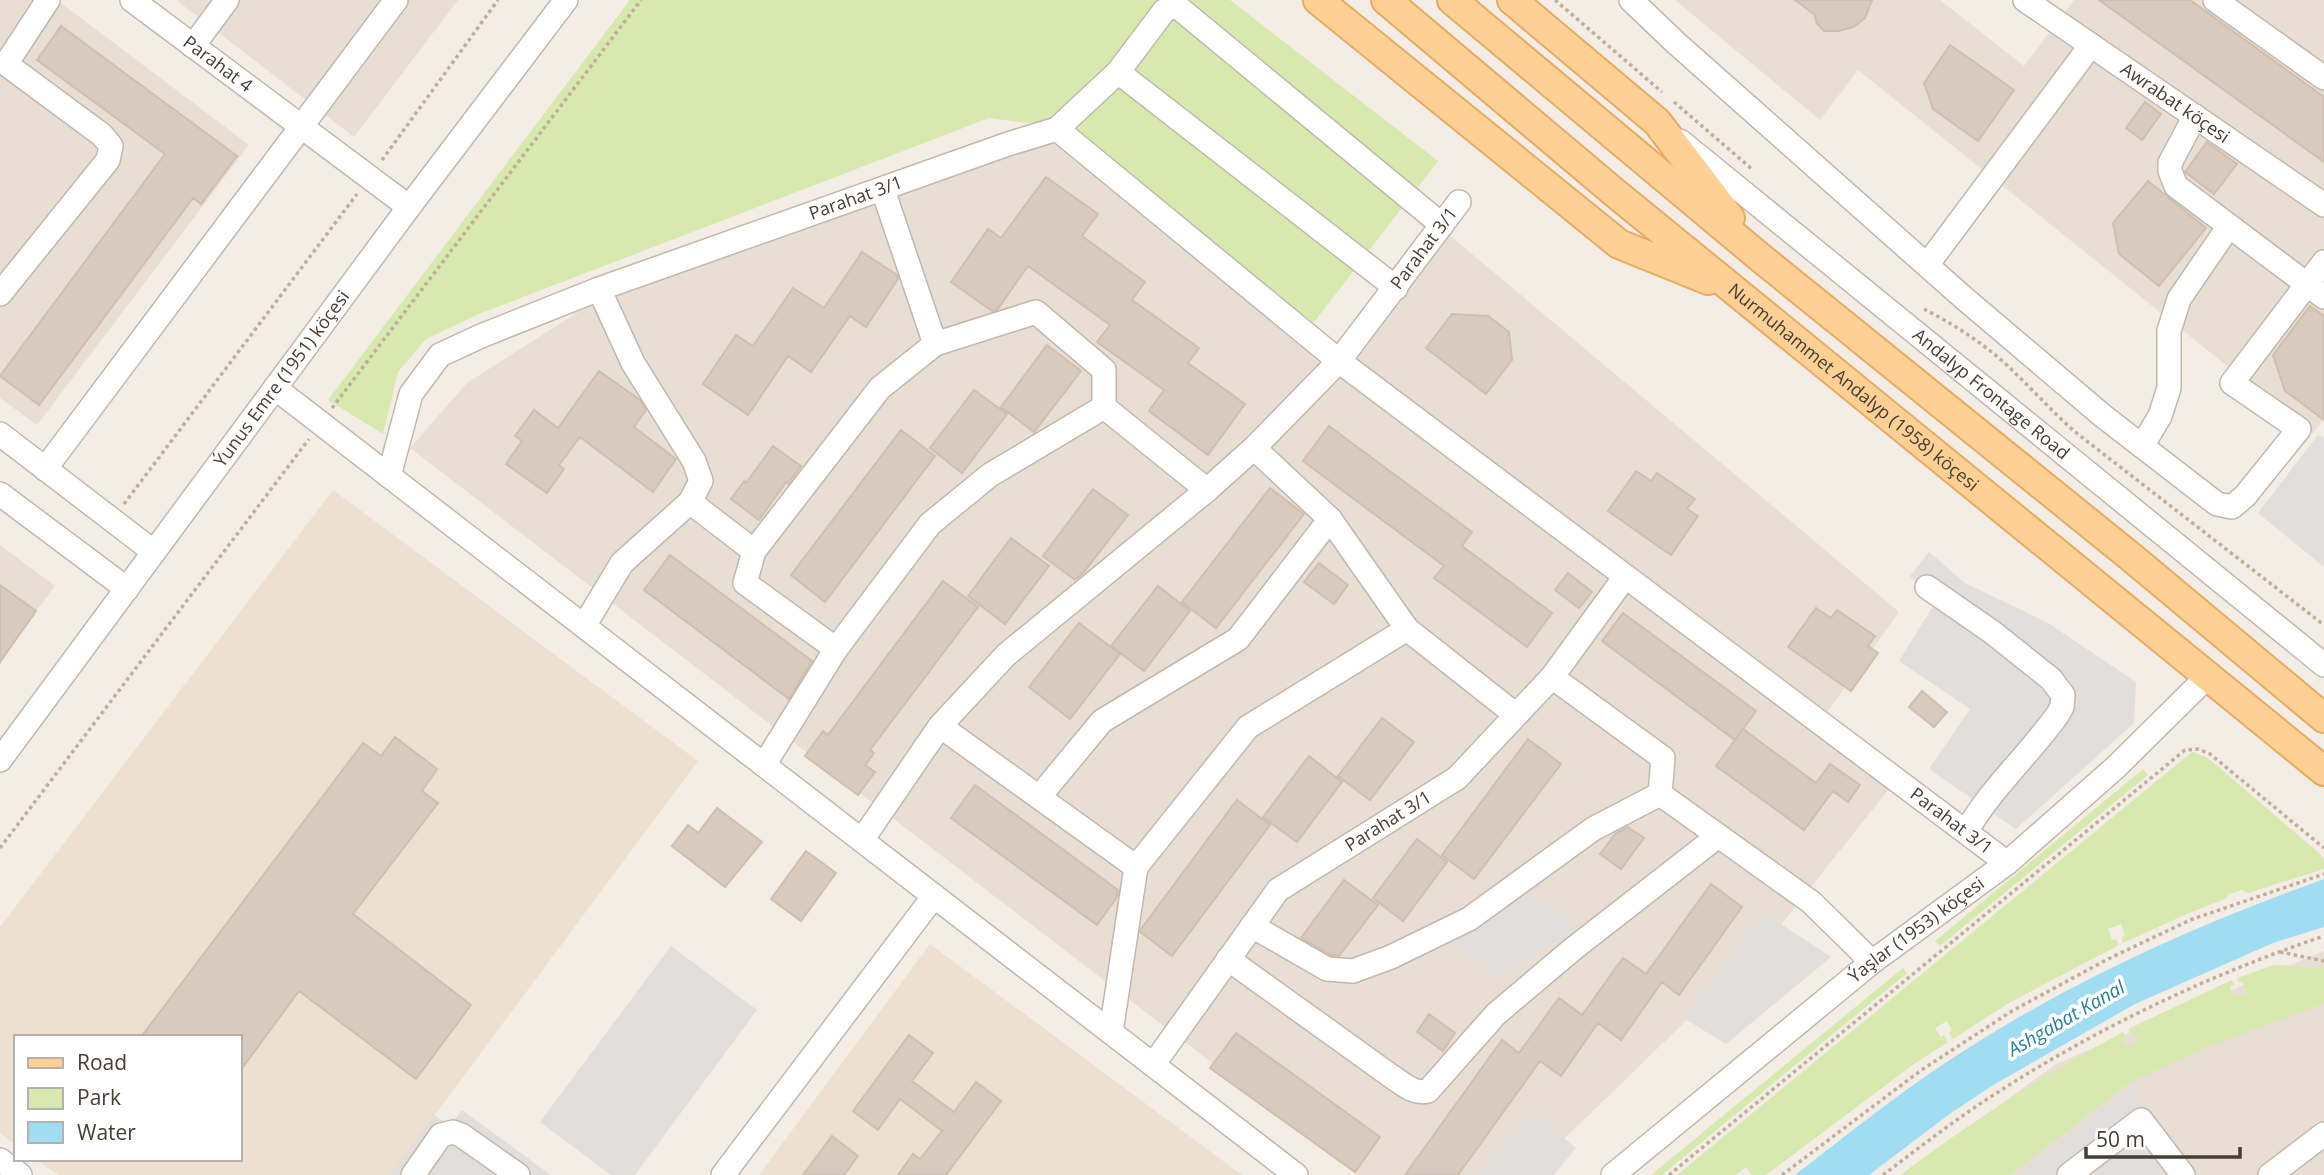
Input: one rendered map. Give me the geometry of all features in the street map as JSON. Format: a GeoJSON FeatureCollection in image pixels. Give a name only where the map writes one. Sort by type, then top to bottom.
{"type":"FeatureCollection","features":[{"type":"Feature","properties":{"kind":"main road"},"geometry":{"type":"LineString","coordinates":[[1318,0],[1619,244],[1737,292]]}},
{"type":"Feature","properties":{"kind":"main road","name":"Nurmuhammet Andalyp (1958) köçesi"},"geometry":{"type":"LineString","coordinates":[[1386,0],[1737,292],[2324,771]]}},
{"type":"Feature","properties":{"kind":"main road"},"geometry":{"type":"LineString","coordinates":[[1452,0],[1762,260],[2324,718]]}},
{"type":"Feature","properties":{"kind":"main road"},"geometry":{"type":"LineString","coordinates":[[1512,0],[1657,122],[1762,260]]}},
{"type":"Feature","properties":{"kind":"street"},"geometry":{"type":"LineString","coordinates":[[0,294],[8,268],[108,160],[111,146],[102,135],[3,68],[48,0]]}},
{"type":"Feature","properties":{"kind":"street","name":"Parahat 4"},"geometry":{"type":"LineString","coordinates":[[132,0],[410,207]]}},
{"type":"Feature","properties":{"kind":"street"},"geometry":{"type":"LineString","coordinates":[[193,46],[227,0]]}},
{"type":"Feature","properties":{"kind":"street"},"geometry":{"type":"LineString","coordinates":[[45,468],[396,0]]}},
{"type":"Feature","properties":{"kind":"street","name":"Ýunus Emre (1951) köçesi"},"geometry":{"type":"LineString","coordinates":[[0,760],[566,0]]}},
{"type":"Feature","properties":{"kind":"street"},"geometry":{"type":"LineString","coordinates":[[1631,0],[1927,265],[2103,416],[2217,504],[2232,507],[2245,496],[2299,429],[2232,383],[2315,290],[2324,262]]}},
{"type":"Feature","properties":{"kind":"street"},"geometry":{"type":"LineString","coordinates":[[2215,0],[2324,78]]}},
{"type":"Feature","properties":{"kind":"street","name":"Awrabat köçesi"},"geometry":{"type":"LineString","coordinates":[[2036,3],[2091,45],[2324,205]]}},
{"type":"Feature","properties":{"kind":"street"},"geometry":{"type":"LineString","coordinates":[[1057,129],[1118,72],[1164,11],[1171,7],[1179,8],[1442,225]]}},
{"type":"Feature","properties":{"kind":"street"},"geometry":{"type":"LineString","coordinates":[[1927,265],[2091,45]]}},
{"type":"Feature","properties":{"kind":"street"},"geometry":{"type":"LineString","coordinates":[[1118,72],[1396,288]]}},
{"type":"Feature","properties":{"kind":"street"},"geometry":{"type":"LineString","coordinates":[[2195,116],[2170,163],[2172,179],[2186,195],[2315,290]]}},
{"type":"Feature","properties":{"kind":"street","name":"Andalyp Frontage Road"},"geometry":{"type":"LineString","coordinates":[[1657,122],[2324,665]]}},
{"type":"Feature","properties":{"kind":"street","name":"Parahat 3/1"},"geometry":{"type":"LineString","coordinates":[[388,475],[411,394],[440,355],[599,289],[1057,129],[1339,361],[2007,863]]}},
{"type":"Feature","properties":{"kind":"street"},"geometry":{"type":"LineString","coordinates":[[883,190],[935,344]]}},
{"type":"Feature","properties":{"kind":"street","name":"Parahat 3/1"},"geometry":{"type":"LineString","coordinates":[[862,840],[940,726],[1006,655],[1207,490],[1254,448],[1339,361],[1459,202]]}},
{"type":"Feature","properties":{"kind":"street"},"geometry":{"type":"LineString","coordinates":[[2142,446],[2160,416],[2169,387],[2169,331],[2179,299],[2229,226]]}},
{"type":"Feature","properties":{"kind":"street"},"geometry":{"type":"LineString","coordinates":[[584,626],[622,563],[690,502],[701,481],[694,461],[633,363],[599,289]]}},
{"type":"Feature","properties":{"kind":"street"},"geometry":{"type":"LineString","coordinates":[[836,649],[745,583],[754,551],[880,388],[935,344],[1036,312],[1104,370],[1104,407]]}},
{"type":"Feature","properties":{"kind":"street"},"geometry":{"type":"LineString","coordinates":[[275,388],[1296,1175]]}},
{"type":"Feature","properties":{"kind":"street"},"geometry":{"type":"LineString","coordinates":[[1104,407],[1207,490]]}},
{"type":"Feature","properties":{"kind":"street"},"geometry":{"type":"LineString","coordinates":[[764,765],[836,649],[930,524],[990,475],[1104,407]]}},
{"type":"Feature","properties":{"kind":"street"},"geometry":{"type":"LineString","coordinates":[[0,434],[154,552]]}},
{"type":"Feature","properties":{"kind":"street"},"geometry":{"type":"LineString","coordinates":[[1254,448],[1330,519],[1407,629],[1516,715]]}},
{"type":"Feature","properties":{"kind":"street"},"geometry":{"type":"LineString","coordinates":[[0,494],[127,589]]}},
{"type":"Feature","properties":{"kind":"street"},"geometry":{"type":"LineString","coordinates":[[690,502],[754,551]]}},
{"type":"Feature","properties":{"kind":"street"},"geometry":{"type":"LineString","coordinates":[[2117,547],[2142,518]]}},
{"type":"Feature","properties":{"kind":"street"},"geometry":{"type":"LineString","coordinates":[[1039,797],[1102,721],[1238,639],[1330,519]]}},
{"type":"Feature","properties":{"kind":"street","name":"Parahat 3/1"},"geometry":{"type":"LineString","coordinates":[[1153,1065],[1278,890],[1457,778],[1552,677],[1625,577]]}},
{"type":"Feature","properties":{"kind":"street"},"geometry":{"type":"LineString","coordinates":[[1927,587],[2031,663],[2051,679],[2063,695],[2058,714],[1995,788],[1966,832]]}},
{"type":"Feature","properties":{"kind":"street"},"geometry":{"type":"LineString","coordinates":[[1111,1032],[1136,867],[1248,727],[1407,629]]}},
{"type":"Feature","properties":{"kind":"street","name":"Ýaşlar (1953) köçesi"},"geometry":{"type":"LineString","coordinates":[[1614,1175],[1872,962],[2007,863],[2116,767],[2209,675]]}},
{"type":"Feature","properties":{"kind":"street"},"geometry":{"type":"LineString","coordinates":[[1552,677],[1663,758],[1660,794]]}},
{"type":"Feature","properties":{"kind":"street"},"geometry":{"type":"LineString","coordinates":[[940,726],[1136,867]]}},
{"type":"Feature","properties":{"kind":"street"},"geometry":{"type":"LineString","coordinates":[[1660,794],[1811,902],[1872,962]]}},
{"type":"Feature","properties":{"kind":"street"},"geometry":{"type":"LineString","coordinates":[[1252,926],[1326,969],[1353,971],[1391,957],[1469,919],[1593,830],[1660,794]]}},
{"type":"Feature","properties":{"kind":"street"},"geometry":{"type":"LineString","coordinates":[[1228,959],[1391,1076],[1415,1091],[1428,1091],[1496,1014],[1573,949],[1718,836]]}},
{"type":"Feature","properties":{"kind":"street"},"geometry":{"type":"LineString","coordinates":[[723,1175],[934,896]]}},
{"type":"Feature","properties":{"kind":"street"},"geometry":{"type":"LineString","coordinates":[[2070,1175],[2141,1119],[2183,1175]]}},
{"type":"Feature","properties":{"kind":"street"},"geometry":{"type":"LineString","coordinates":[[417,1173],[441,1135],[453,1132],[518,1175]]}},
{"type":"Feature","properties":{"kind":"street"},"geometry":{"type":"LineString","coordinates":[[2270,1175],[2324,1134]]}},
{"type":"Feature","properties":{"kind":"street"},"geometry":{"type":"LineString","coordinates":[[0,1160],[20,1175]]}},
{"type":"Feature","properties":{"kind":"path"},"geometry":{"type":"LineString","coordinates":[[112,520],[498,0]]}},
{"type":"Feature","properties":{"kind":"path"},"geometry":{"type":"LineString","coordinates":[[1555,0],[1754,170]]}},
{"type":"Feature","properties":{"kind":"path"},"geometry":{"type":"LineString","coordinates":[[1922,309],[1983,346],[2016,373],[2055,415],[2079,435],[2324,625]]}},
{"type":"Feature","properties":{"kind":"path"},"geometry":{"type":"LineString","coordinates":[[1670,1175],[2185,750],[2191,748],[2210,754],[2324,848]]}},
{"type":"Feature","properties":{"kind":"path"},"geometry":{"type":"LineString","coordinates":[[1782,1175],[1920,1071],[2012,1011],[2106,960],[2190,920],[2324,874]]}},
{"type":"Feature","properties":{"kind":"path"},"geometry":{"type":"LineString","coordinates":[[1883,1175],[1964,1115],[2044,1064],[2136,1014],[2219,975],[2324,936]]}},
{"type":"Feature","properties":{"kind":"path"},"geometry":{"type":"LineString","coordinates":[[2278,952],[2324,961]]}},
{"type":"Feature","properties":{"kind":"shaded area"},"geometry":{"type":"Polygon","coordinates":[[[0,0],[57,0],[249,145],[37,425],[0,398],[0,0]]]}},
{"type":"Feature","properties":{"kind":"shaded area"},"geometry":{"type":"Polygon","coordinates":[[[176,0],[458,0],[354,137],[176,0]]]}},
{"type":"Feature","properties":{"kind":"shaded area"},"geometry":{"type":"Polygon","coordinates":[[[1675,0],[1940,0],[2024,66],[2074,0],[2324,0],[2324,419],[2312,434],[1858,70],[1820,120],[1675,0]]]}},
{"type":"Feature","properties":{"kind":"shaded area"},"geometry":{"type":"Polygon","coordinates":[[[1041,128],[1344,366],[1448,234],[1899,612],[1813,732],[1889,789],[1767,942],[1527,1175],[1358,1175],[410,448],[467,383],[583,309],[1041,128]]]}},
{"type":"Feature","properties":{"kind":"shaded area"},"geometry":{"type":"Polygon","coordinates":[[[2318,435],[2324,438],[2324,567],[2258,513],[2318,435]]]}},
{"type":"Feature","properties":{"kind":"shaded area"},"geometry":{"type":"Polygon","coordinates":[[[333,490],[698,761],[390,1175],[58,1175],[39,1161],[242,1161],[242,1035],[14,1035],[14,1144],[0,1133],[0,927],[333,490]]]}},
{"type":"Feature","properties":{"kind":"shaded area"},"geometry":{"type":"Polygon","coordinates":[[[0,545],[55,586],[0,659],[0,545]]]}},
{"type":"Feature","properties":{"kind":"shaded area"},"geometry":{"type":"Polygon","coordinates":[[[1929,552],[1965,583],[2048,623],[2136,682],[2134,723],[2016,829],[1929,769],[1970,709],[1899,661],[1935,603],[1910,576],[1929,552]]]}},
{"type":"Feature","properties":{"kind":"shaded area"},"geometry":{"type":"Polygon","coordinates":[[[1525,887],[1578,928],[1498,977],[1448,939],[1525,887]]]}},
{"type":"Feature","properties":{"kind":"shaded area"},"geometry":{"type":"Polygon","coordinates":[[[1763,912],[1831,957],[1726,1044],[1685,1019],[1763,912]]]}},
{"type":"Feature","properties":{"kind":"shaded area"},"geometry":{"type":"Polygon","coordinates":[[[930,944],[1242,1175],[759,1175],[930,944]]]}},
{"type":"Feature","properties":{"kind":"shaded area"},"geometry":{"type":"Polygon","coordinates":[[[671,946],[757,1010],[635,1175],[611,1175],[540,1122],[671,946]]]}},
{"type":"Feature","properties":{"kind":"shaded area"},"geometry":{"type":"Polygon","coordinates":[[[2324,951],[2324,1175],[1904,1175],[2056,1064],[2324,951]]]}},
{"type":"Feature","properties":{"kind":"shaded area"},"geometry":{"type":"Polygon","coordinates":[[[2130,1088],[2194,1175],[2017,1175],[2130,1088]]]}},
{"type":"Feature","properties":{"kind":"shaded area"},"geometry":{"type":"Polygon","coordinates":[[[462,1110],[551,1175],[390,1175],[434,1115],[450,1126],[462,1110]]]}},
{"type":"Feature","properties":{"kind":"shaded area"},"geometry":{"type":"Polygon","coordinates":[[[1532,1112],[1576,1148],[1554,1175],[1480,1175],[1532,1112]]]}},
{"type":"Feature","properties":{"kind":"green space"},"geometry":{"type":"Polygon","coordinates":[[[630,0],[1230,0],[1438,161],[1308,330],[1042,125],[989,118],[479,314],[426,339],[398,372],[383,434],[328,400],[630,0]]]}},
{"type":"Feature","properties":{"kind":"green space"},"geometry":{"type":"Polygon","coordinates":[[[2192,752],[2214,763],[2319,853],[2324,859],[2324,869],[2248,893],[2242,890],[2229,894],[2225,899],[2123,943],[2121,937],[2125,935],[2121,924],[2108,929],[2112,940],[2116,939],[2119,945],[2009,1003],[1953,1039],[1947,1021],[1935,1028],[1948,1042],[1914,1064],[1766,1175],[1752,1175],[1746,1167],[1735,1175],[1677,1175],[2192,752]]]}},
{"type":"Feature","properties":{"kind":"green space"},"geometry":{"type":"Polygon","coordinates":[[[2143,769],[2148,775],[1940,946],[1935,941],[2143,769]]]}},
{"type":"Feature","properties":{"kind":"green space"},"geometry":{"type":"Polygon","coordinates":[[[2274,965],[2324,968],[2324,1003],[2197,1051],[2129,1083],[2010,1175],[1900,1175],[2009,1099],[2094,1048],[2123,1032],[2126,1036],[2122,1039],[2128,1048],[2139,1042],[2134,1032],[2130,1034],[2128,1029],[2232,980],[2234,985],[2230,987],[2234,997],[2246,993],[2243,982],[2239,983],[2237,978],[2274,965]]]}},
{"type":"Feature","properties":{"kind":"green space"},"geometry":{"type":"Polygon","coordinates":[[[1903,968],[1907,973],[1662,1175],[1651,1175],[1903,968]]]}},
{"type":"Feature","properties":{"kind":"water","name":"Ashgabat Kanal"},"geometry":{"type":"Polygon","coordinates":[[[2324,879],[2324,927],[2273,943],[2135,1004],[1995,1084],[1951,1113],[1869,1175],[1795,1175],[1909,1088],[2020,1016],[2169,941],[2324,879]]]}},
{"type":"Feature","properties":{"kind":"building"},"geometry":{"type":"Polygon","coordinates":[[[1795,0],[1872,0],[1865,18],[1853,27],[1824,31],[1816,22],[1815,15],[1795,0]]]}},
{"type":"Feature","properties":{"kind":"building"},"geometry":{"type":"Polygon","coordinates":[[[2099,0],[2190,0],[2324,97],[2324,162],[2099,0]]]}},
{"type":"Feature","properties":{"kind":"building"},"geometry":{"type":"Polygon","coordinates":[[[61,26],[237,156],[201,204],[193,198],[39,405],[0,376],[165,154],[37,60],[61,26]]]}},
{"type":"Feature","properties":{"kind":"building"},"geometry":{"type":"Polygon","coordinates":[[[1950,45],[2014,90],[1978,141],[1933,109],[1924,83],[1950,45]]]}},
{"type":"Feature","properties":{"kind":"building"},"geometry":{"type":"Polygon","coordinates":[[[2145,102],[2161,114],[2142,140],[2126,128],[2145,102]]]}},
{"type":"Feature","properties":{"kind":"building"},"geometry":{"type":"Polygon","coordinates":[[[2207,142],[2237,164],[2214,194],[2185,172],[2207,142]]]}},
{"type":"Feature","properties":{"kind":"building"},"geometry":{"type":"Polygon","coordinates":[[[1046,177],[1098,214],[1082,236],[1145,282],[1132,300],[1199,348],[1188,363],[1245,404],[1208,455],[1149,411],[1164,390],[1097,342],[1110,325],[1028,266],[997,310],[992,311],[951,282],[988,229],[1001,238],[1046,177]]]}},
{"type":"Feature","properties":{"kind":"building"},"geometry":{"type":"Polygon","coordinates":[[[2148,181],[2206,228],[2159,286],[2119,254],[2113,223],[2148,181]]]}},
{"type":"Feature","properties":{"kind":"building"},"geometry":{"type":"Polygon","coordinates":[[[862,252],[897,275],[898,279],[866,327],[850,316],[811,372],[788,356],[748,415],[703,384],[736,335],[753,346],[793,288],[824,308],[862,252]]]}},
{"type":"Feature","properties":{"kind":"building"},"geometry":{"type":"Polygon","coordinates":[[[2310,306],[2324,316],[2324,420],[2285,391],[2273,355],[2310,306]]]}},
{"type":"Feature","properties":{"kind":"building"},"geometry":{"type":"Polygon","coordinates":[[[1452,314],[1488,316],[1509,332],[1512,360],[1486,394],[1426,348],[1452,314]]]}},
{"type":"Feature","properties":{"kind":"building"},"geometry":{"type":"Polygon","coordinates":[[[1047,345],[1081,371],[1034,432],[1001,407],[1047,345]]]}},
{"type":"Feature","properties":{"kind":"building"},"geometry":{"type":"Polygon","coordinates":[[[599,371],[640,400],[646,410],[634,427],[676,459],[653,492],[580,437],[559,465],[564,469],[547,493],[506,464],[522,441],[515,436],[534,410],[558,428],[599,371]]]}},
{"type":"Feature","properties":{"kind":"building"},"geometry":{"type":"Polygon","coordinates":[[[974,390],[1007,414],[962,473],[930,448],[974,390]]]}},
{"type":"Feature","properties":{"kind":"building"},"geometry":{"type":"Polygon","coordinates":[[[1329,426],[1472,532],[1462,546],[1552,613],[1527,647],[1434,578],[1444,566],[1303,461],[1329,426]]]}},
{"type":"Feature","properties":{"kind":"building"},"geometry":{"type":"Polygon","coordinates":[[[901,430],[935,456],[825,602],[791,575],[901,430]]]}},
{"type":"Feature","properties":{"kind":"building"},"geometry":{"type":"Polygon","coordinates":[[[773,446],[801,466],[759,520],[731,499],[773,446]]]}},
{"type":"Feature","properties":{"kind":"building"},"geometry":{"type":"Polygon","coordinates":[[[1636,471],[1651,481],[1657,473],[1695,499],[1687,509],[1698,516],[1671,555],[1608,511],[1636,471]]]}},
{"type":"Feature","properties":{"kind":"building"},"geometry":{"type":"Polygon","coordinates":[[[1270,488],[1304,514],[1216,628],[1182,602],[1270,488]]]}},
{"type":"Feature","properties":{"kind":"building"},"geometry":{"type":"Polygon","coordinates":[[[1093,489],[1128,515],[1075,580],[1043,556],[1093,489]]]}},
{"type":"Feature","properties":{"kind":"building"},"geometry":{"type":"Polygon","coordinates":[[[1011,538],[1049,566],[1005,624],[968,596],[1011,538]]]}},
{"type":"Feature","properties":{"kind":"building"},"geometry":{"type":"Polygon","coordinates":[[[670,555],[812,661],[789,699],[644,590],[670,555]]]}},
{"type":"Feature","properties":{"kind":"building"},"geometry":{"type":"Polygon","coordinates":[[[1319,563],[1348,585],[1334,604],[1304,582],[1319,563]]]}},
{"type":"Feature","properties":{"kind":"building"},"geometry":{"type":"Polygon","coordinates":[[[1568,573],[1592,592],[1579,608],[1555,590],[1568,573]]]}},
{"type":"Feature","properties":{"kind":"building"},"geometry":{"type":"Polygon","coordinates":[[[943,581],[978,607],[870,750],[874,753],[865,765],[875,772],[858,795],[805,756],[823,731],[828,735],[943,581]]]}},
{"type":"Feature","properties":{"kind":"building"},"geometry":{"type":"Polygon","coordinates":[[[0,585],[36,611],[0,662],[0,585]]]}},
{"type":"Feature","properties":{"kind":"building"},"geometry":{"type":"Polygon","coordinates":[[[1158,586],[1190,611],[1144,671],[1111,646],[1158,586]]]}},
{"type":"Feature","properties":{"kind":"building"},"geometry":{"type":"Polygon","coordinates":[[[1816,608],[1831,618],[1837,610],[1875,636],[1868,646],[1878,653],[1851,691],[1788,647],[1816,608]]]}},
{"type":"Feature","properties":{"kind":"building"},"geometry":{"type":"Polygon","coordinates":[[[1623,613],[1756,711],[1735,740],[1602,641],[1623,613]]]}},
{"type":"Feature","properties":{"kind":"building"},"geometry":{"type":"Polygon","coordinates":[[[1079,623],[1120,654],[1070,719],[1029,687],[1079,623]]]}},
{"type":"Feature","properties":{"kind":"building"},"geometry":{"type":"Polygon","coordinates":[[[1922,691],[1947,712],[1934,727],[1909,707],[1922,691]]]}},
{"type":"Feature","properties":{"kind":"building"},"geometry":{"type":"Polygon","coordinates":[[[1382,718],[1414,742],[1370,800],[1338,776],[1382,718]]]}},
{"type":"Feature","properties":{"kind":"building"},"geometry":{"type":"Polygon","coordinates":[[[1743,729],[1816,783],[1830,764],[1860,785],[1848,802],[1833,791],[1804,830],[1716,766],[1743,729]]]}},
{"type":"Feature","properties":{"kind":"building"},"geometry":{"type":"Polygon","coordinates":[[[395,737],[437,769],[422,791],[438,803],[353,914],[471,1005],[416,1079],[299,991],[242,1068],[242,1035],[143,1035],[363,743],[381,756],[395,737]]]}},
{"type":"Feature","properties":{"kind":"building"},"geometry":{"type":"Polygon","coordinates":[[[1528,739],[1561,764],[1474,879],[1442,855],[1528,739]]]}},
{"type":"Feature","properties":{"kind":"building"},"geometry":{"type":"Polygon","coordinates":[[[1309,756],[1342,782],[1297,842],[1263,817],[1309,756]]]}},
{"type":"Feature","properties":{"kind":"building"},"geometry":{"type":"Polygon","coordinates":[[[975,785],[1118,890],[1117,897],[1097,925],[951,818],[975,785]]]}},
{"type":"Feature","properties":{"kind":"building"},"geometry":{"type":"Polygon","coordinates":[[[1237,800],[1270,825],[1172,956],[1140,932],[1141,929],[1237,800]]]}},
{"type":"Feature","properties":{"kind":"building"},"geometry":{"type":"Polygon","coordinates":[[[717,808],[762,842],[725,887],[672,846],[688,825],[698,833],[717,808]]]}},
{"type":"Feature","properties":{"kind":"building"},"geometry":{"type":"Polygon","coordinates":[[[1628,827],[1644,838],[1621,869],[1600,854],[1616,833],[1628,827]]]}},
{"type":"Feature","properties":{"kind":"building"},"geometry":{"type":"Polygon","coordinates":[[[1417,839],[1447,862],[1403,921],[1373,898],[1417,839]]]}},
{"type":"Feature","properties":{"kind":"building"},"geometry":{"type":"Polygon","coordinates":[[[806,851],[836,873],[801,921],[771,899],[806,851]]]}},
{"type":"Feature","properties":{"kind":"building"},"geometry":{"type":"Polygon","coordinates":[[[1344,880],[1378,905],[1339,956],[1331,955],[1301,938],[1344,880]]]}},
{"type":"Feature","properties":{"kind":"building"},"geometry":{"type":"Polygon","coordinates":[[[1711,884],[1742,907],[1679,995],[1662,982],[1621,1040],[1598,1023],[1561,1076],[1540,1061],[1458,1175],[1405,1175],[1502,1040],[1519,1053],[1559,998],[1582,1015],[1623,958],[1646,974],[1711,884]]]}},
{"type":"Feature","properties":{"kind":"building"},"geometry":{"type":"Polygon","coordinates":[[[1429,1014],[1455,1033],[1443,1051],[1417,1032],[1429,1014]]]}},
{"type":"Feature","properties":{"kind":"building"},"geometry":{"type":"Polygon","coordinates":[[[1236,1033],[1380,1137],[1355,1172],[1210,1068],[1236,1033]]]}},
{"type":"Feature","properties":{"kind":"building"},"geometry":{"type":"Polygon","coordinates":[[[909,1035],[933,1053],[912,1081],[954,1112],[976,1082],[1001,1101],[946,1175],[898,1175],[913,1154],[920,1159],[942,1131],[900,1099],[878,1130],[853,1111],[909,1035]]]}},
{"type":"Feature","properties":{"kind":"building"},"geometry":{"type":"Polygon","coordinates":[[[832,1136],[858,1156],[844,1175],[803,1175],[832,1136]]]}}]}
